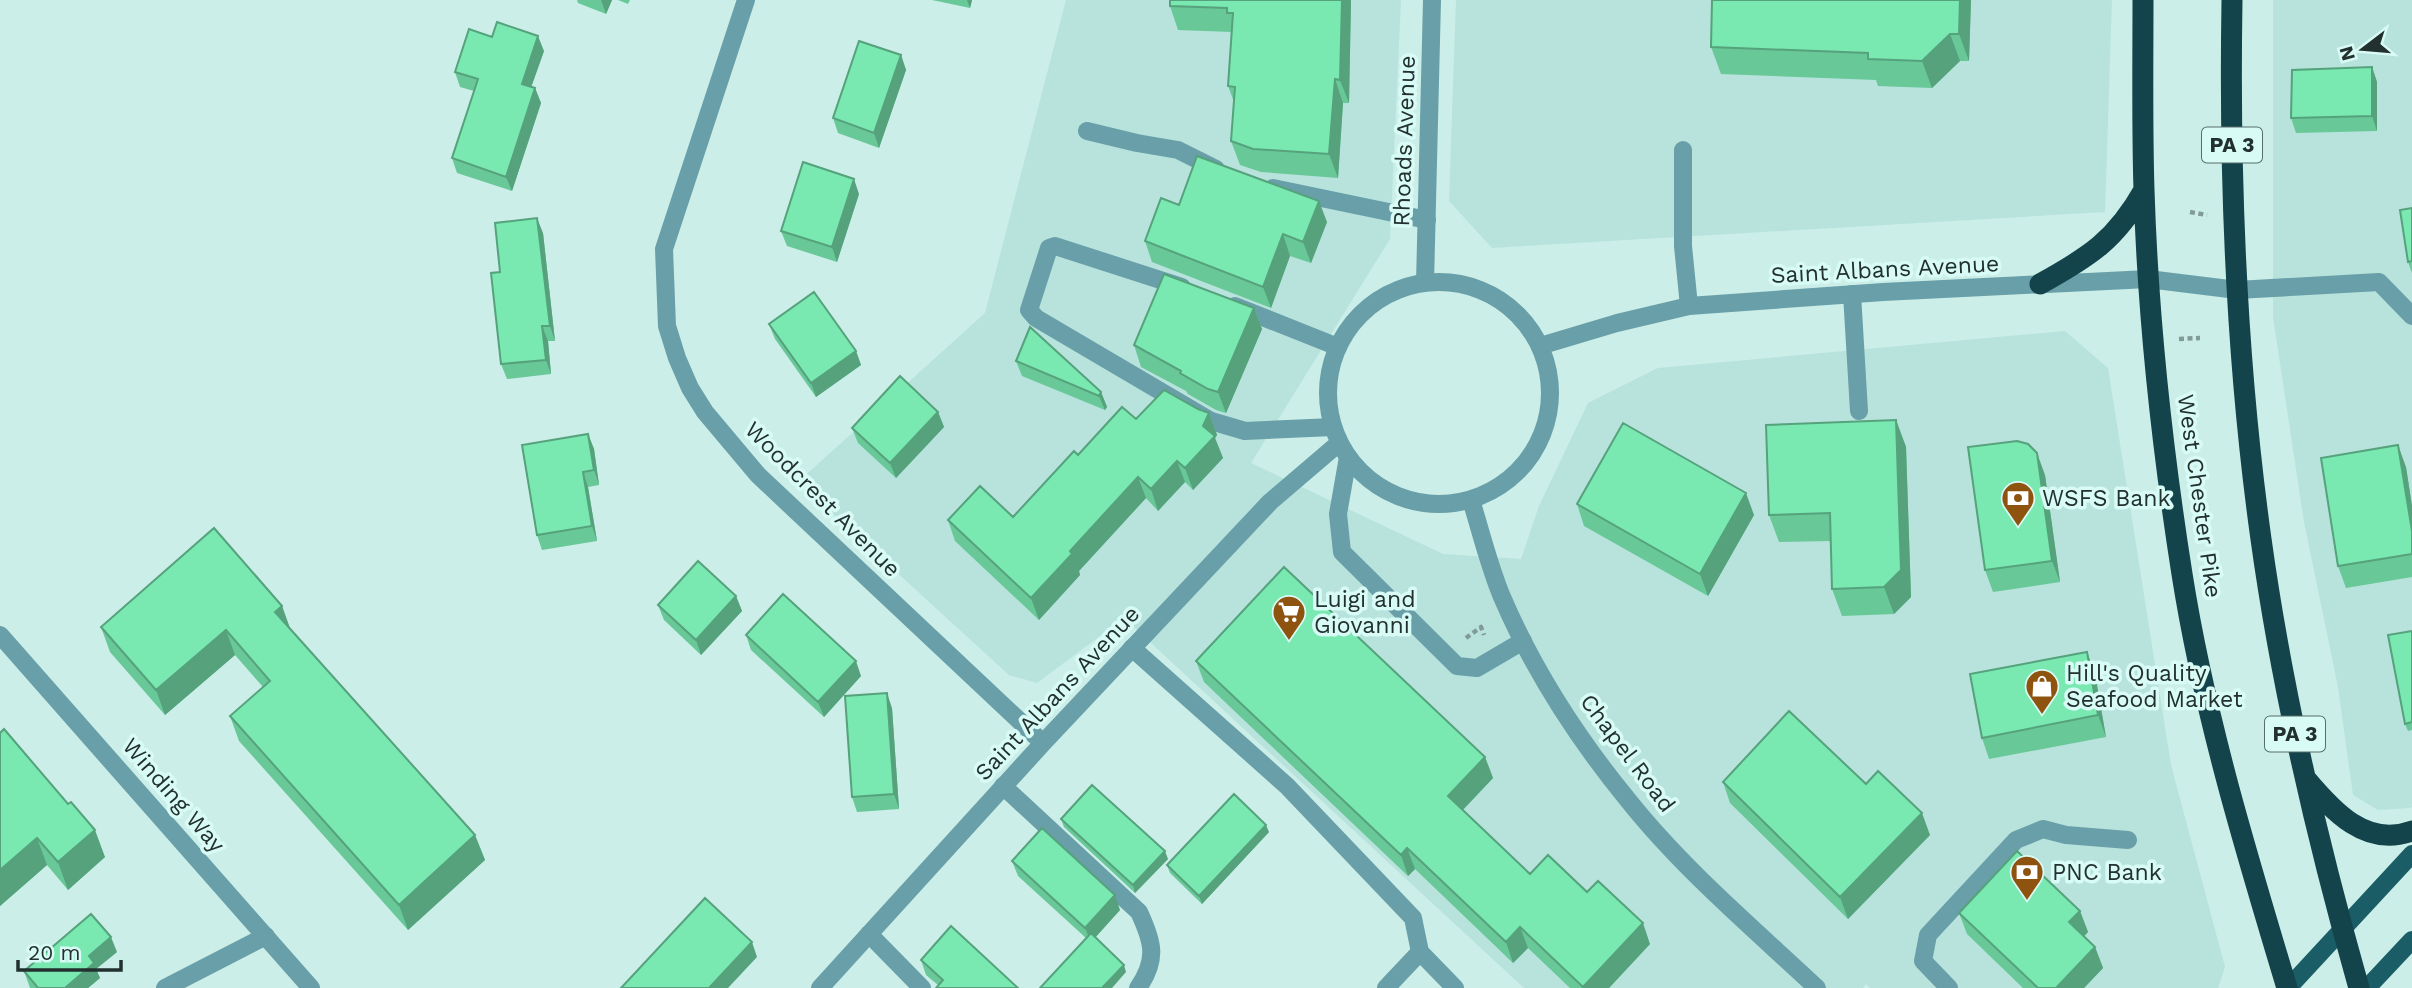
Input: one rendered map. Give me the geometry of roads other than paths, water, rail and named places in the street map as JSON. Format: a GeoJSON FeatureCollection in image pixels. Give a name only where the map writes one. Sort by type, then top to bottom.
{"type":"FeatureCollection","features":[{"type":"Feature","properties":{"kind":"highway","name":"West Chester Pike"},"geometry":{"type":"LineString","coordinates":[[2143,0],[2144,190],[2148,279],[2164,450],[2182,576],[2234,809],[2288,988]]}},
{"type":"Feature","properties":{"kind":"highway","name":"PA 3"},"geometry":{"type":"LineString","coordinates":[[2232,0],[2233,196],[2237,290],[2261,537],[2282,669],[2304,777],[2359,988]]}},
{"type":"Feature","properties":{"kind":"highway"},"geometry":{"type":"LineString","coordinates":[[2040,284],[2094,252],[2116,232],[2144,190]]}},
{"type":"Feature","properties":{"kind":"highway"},"geometry":{"type":"LineString","coordinates":[[2304,777],[2338,815],[2357,828],[2374,834],[2388,835],[2412,831]]}},
{"type":"Feature","properties":{"kind":"main road"},"geometry":{"type":"LineString","coordinates":[[2288,988],[2412,854]]}},
{"type":"Feature","properties":{"kind":"main road"},"geometry":{"type":"LineString","coordinates":[[2367,988],[2412,940]]}},
{"type":"Feature","properties":{"kind":"street","name":"Woodcrest Avenue"},"geometry":{"type":"LineString","coordinates":[[746,0],[664,249],[667,326],[677,358],[690,388],[705,412],[758,475],[1043,743]]}},
{"type":"Feature","properties":{"kind":"street","name":"Rhoads Avenue"},"geometry":{"type":"LineString","coordinates":[[1425,283],[1432,0]]}},
{"type":"Feature","properties":{"kind":"street"},"geometry":{"type":"LineString","coordinates":[[1087,131],[1178,149],[1207,166],[1230,174]]}},
{"type":"Feature","properties":{"kind":"street"},"geometry":{"type":"LineString","coordinates":[[1683,150],[1683,246],[1689,306]]}},
{"type":"Feature","properties":{"kind":"street"},"geometry":{"type":"LineString","coordinates":[[1254,182],[1427,220]]}},
{"type":"Feature","properties":{"kind":"street"},"geometry":{"type":"LineString","coordinates":[[1338,347],[1210,296],[1055,246],[1049,248],[1029,310],[1036,318],[1211,421],[1245,431],[1340,442],[1370,480],[1400,499],[1440,505],[1471,500],[1492,491],[1511,478],[1530,457],[1539,442],[1548,416],[1548,372],[1540,346],[1532,331],[1498,298],[1471,286],[1449,282],[1425,283],[1396,290],[1376,302],[1361,314],[1338,347],[1329,379],[1329,403],[1340,442],[1338,514],[1342,552],[1457,666],[1477,668],[1523,640]]}},
{"type":"Feature","properties":{"kind":"street","name":"Saint Albans Avenue"},"geometry":{"type":"LineString","coordinates":[[1540,346],[1617,323],[1689,306],[1852,294],[2148,279],[2237,290],[2379,282],[2412,316]]}},
{"type":"Feature","properties":{"kind":"street"},"geometry":{"type":"LineString","coordinates":[[1852,294],[1859,411]]}},
{"type":"Feature","properties":{"kind":"street","name":"Saint Albans Avenue"},"geometry":{"type":"LineString","coordinates":[[820,988],[1003,786],[1270,502],[1340,442]]}},
{"type":"Feature","properties":{"kind":"street","name":"Chapel Road"},"geometry":{"type":"LineString","coordinates":[[1471,500],[1501,595],[1523,640],[1555,698],[1628,801],[1721,898],[1817,988]]}},
{"type":"Feature","properties":{"kind":"street","name":"Winding Way"},"geometry":{"type":"LineString","coordinates":[[0,635],[311,988]]}},
{"type":"Feature","properties":{"kind":"street"},"geometry":{"type":"LineString","coordinates":[[1132,648],[1287,786],[1413,918],[1420,952],[1453,987]]}},
{"type":"Feature","properties":{"kind":"street"},"geometry":{"type":"LineString","coordinates":[[1003,786],[1139,912],[1151,938],[1151,962],[1138,988]]}},
{"type":"Feature","properties":{"kind":"street"},"geometry":{"type":"LineString","coordinates":[[1949,988],[1923,961],[1928,935],[2015,840],[2043,829],[2066,835],[2128,840]]}},
{"type":"Feature","properties":{"kind":"street"},"geometry":{"type":"LineString","coordinates":[[869,934],[922,988]]}},
{"type":"Feature","properties":{"kind":"street"},"geometry":{"type":"LineString","coordinates":[[165,988],[266,936]]}},
{"type":"Feature","properties":{"kind":"street"},"geometry":{"type":"LineString","coordinates":[[1386,988],[1420,952]]}},
{"type":"Feature","properties":{"kind":"place","name":"WSFS Bank"},"geometry":{"type":"Point","coordinates":[2018,528]}},
{"type":"Feature","properties":{"kind":"place","name":"Luigi and Giovanni"},"geometry":{"type":"Point","coordinates":[1289,642]}},
{"type":"Feature","properties":{"kind":"place","name":"Hill's Quality Seafood Market"},"geometry":{"type":"Point","coordinates":[2042,716]}},
{"type":"Feature","properties":{"kind":"place","name":"PNC Bank"},"geometry":{"type":"Point","coordinates":[2027,902]}}]}
